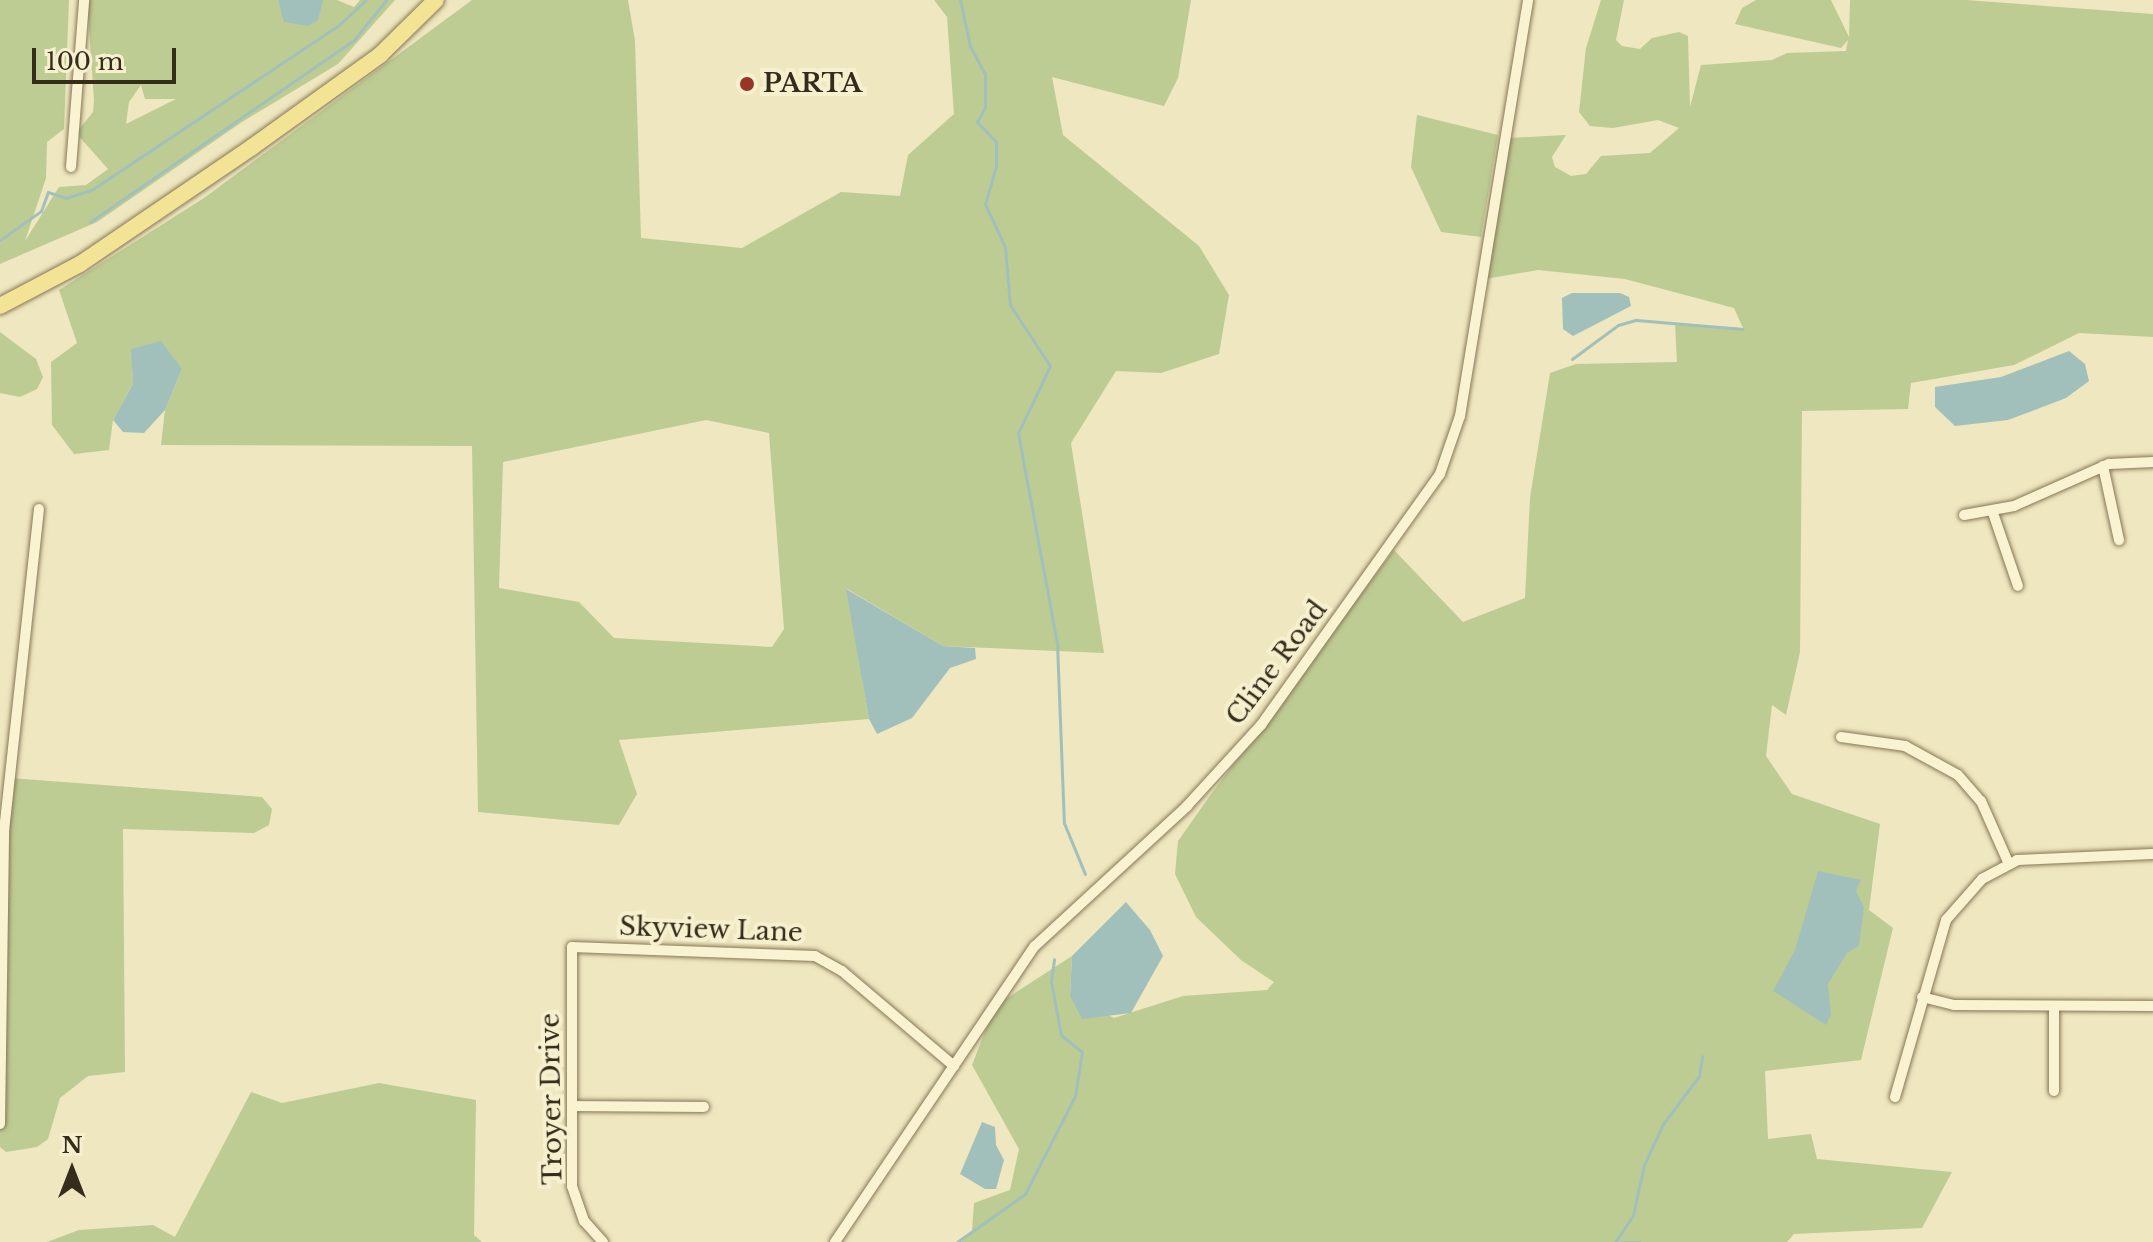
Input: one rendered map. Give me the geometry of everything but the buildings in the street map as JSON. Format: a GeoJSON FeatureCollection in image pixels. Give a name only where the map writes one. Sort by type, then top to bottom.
{"type":"FeatureCollection","features":[{"type":"Feature","properties":{"kind":"main road"},"geometry":{"type":"LineString","coordinates":[[0,306],[80,264],[252,147],[371,61],[436,0]]}},
{"type":"Feature","properties":{"kind":"street"},"geometry":{"type":"LineString","coordinates":[[71,167],[84,0]]}},
{"type":"Feature","properties":{"kind":"street","name":"Cline Road"},"geometry":{"type":"LineString","coordinates":[[835,1242],[1041,940],[1187,806],[1261,725],[1440,474],[1460,416],[1528,0]]}},
{"type":"Feature","properties":{"kind":"street"},"geometry":{"type":"LineString","coordinates":[[1964,515],[1993,513],[2103,466],[2153,462]]}},
{"type":"Feature","properties":{"kind":"street"},"geometry":{"type":"LineString","coordinates":[[2103,466],[2119,540]]}},
{"type":"Feature","properties":{"kind":"street"},"geometry":{"type":"LineString","coordinates":[[0,1124],[4,831],[39,509]]}},
{"type":"Feature","properties":{"kind":"street"},"geometry":{"type":"LineString","coordinates":[[1993,513],[2018,586]]}},
{"type":"Feature","properties":{"kind":"street"},"geometry":{"type":"LineString","coordinates":[[1841,737],[1905,746],[1958,775],[1981,801],[2008,862]]}},
{"type":"Feature","properties":{"kind":"street"},"geometry":{"type":"LineString","coordinates":[[1895,1097],[1946,920],[1982,879],[2008,862],[2064,855],[2153,854]]}},
{"type":"Feature","properties":{"kind":"street","name":"Skyview Lane"},"geometry":{"type":"LineString","coordinates":[[573,995],[570,953],[577,946],[806,954],[842,971],[954,1066]]}},
{"type":"Feature","properties":{"kind":"street","name":"Troyer Drive"},"geometry":{"type":"LineString","coordinates":[[573,995],[575,1198],[603,1242]]}},
{"type":"Feature","properties":{"kind":"street"},"geometry":{"type":"LineString","coordinates":[[1922,997],[1954,1005],[2153,1006]]}},
{"type":"Feature","properties":{"kind":"street"},"geometry":{"type":"LineString","coordinates":[[2054,1006],[2054,1091]]}},
{"type":"Feature","properties":{"kind":"street"},"geometry":{"type":"LineString","coordinates":[[572,1106],[704,1107]]}},
{"type":"Feature","properties":{"kind":"green space"},"geometry":{"type":"Polygon","coordinates":[[[0,0],[69,0],[64,129],[47,142],[46,178],[25,241],[59,187],[86,185],[108,169],[76,133],[93,112],[94,100],[87,0],[337,0],[354,7],[360,0],[395,0],[338,64],[242,122],[97,222],[0,264],[0,0]],[[141,85],[129,102],[126,124],[176,99],[145,99],[141,85]]]}},
{"type":"Feature","properties":{"kind":"green space"},"geometry":{"type":"Polygon","coordinates":[[[472,0],[628,0],[635,41],[641,238],[742,248],[841,192],[900,196],[908,155],[954,114],[947,17],[934,0],[1191,0],[1178,78],[1164,106],[1052,77],[1063,135],[1199,246],[1229,295],[1219,354],[1161,373],[1116,371],[1071,443],[1104,653],[943,646],[847,589],[869,719],[619,740],[637,794],[619,825],[478,812],[472,446],[161,445],[165,410],[182,369],[132,349],[133,384],[113,420],[109,450],[74,454],[52,425],[51,362],[77,343],[59,290],[204,198],[472,0]],[[706,420],[503,462],[499,588],[579,602],[614,638],[772,647],[784,629],[769,433],[706,420]]]}},
{"type":"Feature","properties":{"kind":"green space"},"geometry":{"type":"Polygon","coordinates":[[[1601,0],[1624,0],[1616,40],[1622,46],[1640,49],[1652,38],[1679,32],[1688,36],[1690,107],[1701,65],[1772,60],[1787,53],[1846,51],[1848,40],[1841,48],[1735,24],[1742,8],[1756,0],[1831,0],[1849,37],[1850,0],[1966,0],[2153,14],[2153,337],[2079,333],[2014,365],[1911,383],[1908,409],[1802,411],[1800,652],[1786,715],[1772,705],[1766,756],[1792,794],[1880,824],[1869,910],[1893,928],[1861,1060],[1765,1071],[1768,1139],[1811,1134],[1817,1159],[1952,1172],[1922,1228],[1794,1234],[1787,1242],[961,1242],[972,1231],[974,1203],[1010,1190],[1019,1149],[972,1065],[995,1006],[1072,956],[1070,996],[1114,1018],[1183,996],[1267,990],[1274,982],[1241,960],[1196,917],[1175,874],[1178,841],[1209,797],[1394,550],[1463,622],[1525,598],[1530,498],[1550,373],[1576,364],[1677,362],[1675,323],[1743,328],[1734,308],[1625,279],[1538,270],[1485,279],[1508,138],[1566,135],[1552,157],[1555,167],[1571,176],[1586,174],[1601,156],[1650,153],[1679,128],[1658,120],[1613,128],[1590,126],[1579,112],[1586,48],[1601,0]]]}},
{"type":"Feature","properties":{"kind":"green space"},"geometry":{"type":"Polygon","coordinates":[[[1417,115],[1498,135],[1481,237],[1441,232],[1411,167],[1417,115]]]}},
{"type":"Feature","properties":{"kind":"green space"},"geometry":{"type":"Polygon","coordinates":[[[0,332],[36,359],[43,377],[37,389],[20,397],[0,393],[0,332]]]}},
{"type":"Feature","properties":{"kind":"green space"},"geometry":{"type":"Polygon","coordinates":[[[10,778],[262,797],[272,809],[269,825],[254,833],[123,829],[125,1072],[88,1076],[60,1098],[48,1139],[37,1147],[6,1152],[0,1147],[0,1124],[10,778]]]}},
{"type":"Feature","properties":{"kind":"green space"},"geometry":{"type":"Polygon","coordinates":[[[379,1083],[476,1100],[474,1235],[482,1242],[47,1242],[79,1230],[153,1225],[175,1237],[251,1092],[282,1103],[379,1083]]]}},
{"type":"Feature","properties":{"kind":"water"},"geometry":{"type":"Polygon","coordinates":[[[278,0],[323,0],[318,20],[308,26],[284,22],[278,0]]]}},
{"type":"Feature","properties":{"kind":"water"},"geometry":{"type":"Polygon","coordinates":[[[1572,293],[1620,293],[1629,297],[1631,306],[1573,336],[1563,329],[1562,298],[1572,293]]]}},
{"type":"Feature","properties":{"kind":"water"},"geometry":{"type":"Polygon","coordinates":[[[161,341],[182,369],[165,410],[144,433],[123,432],[113,420],[133,384],[131,349],[161,341]]]}},
{"type":"Feature","properties":{"kind":"water"},"geometry":{"type":"Polygon","coordinates":[[[2069,351],[2085,364],[2089,381],[2066,398],[2008,420],[1955,426],[1935,407],[1935,387],[2001,377],[2069,351]]]}},
{"type":"Feature","properties":{"kind":"water"},"geometry":{"type":"Polygon","coordinates":[[[846,589],[943,646],[975,648],[976,659],[950,668],[912,718],[877,734],[869,719],[846,589]]]}},
{"type":"Feature","properties":{"kind":"water"},"geometry":{"type":"Polygon","coordinates":[[[1818,871],[1861,880],[1856,891],[1864,907],[1859,946],[1847,953],[1828,984],[1831,1015],[1826,1025],[1773,991],[1795,950],[1818,871]]]}},
{"type":"Feature","properties":{"kind":"water"},"geometry":{"type":"Polygon","coordinates":[[[1126,902],[1150,930],[1163,956],[1131,1013],[1082,1019],[1070,996],[1072,956],[1126,902]]]}},
{"type":"Feature","properties":{"kind":"water"},"geometry":{"type":"Polygon","coordinates":[[[982,1122],[995,1127],[996,1145],[1004,1160],[996,1189],[985,1189],[960,1174],[982,1122]]]}},
{"type":"Feature","properties":{"kind":"waterway"},"geometry":{"type":"LineString","coordinates":[[0,240],[41,211],[48,192],[66,198],[93,189],[340,24],[366,0]]}},
{"type":"Feature","properties":{"kind":"waterway"},"geometry":{"type":"LineString","coordinates":[[90,222],[354,40],[386,0]]}},
{"type":"Feature","properties":{"kind":"waterway"},"geometry":{"type":"LineString","coordinates":[[960,0],[970,46],[985,74],[985,107],[977,122],[996,142],[996,166],[985,204],[1005,247],[1010,305],[1050,366],[1018,433],[1057,643],[1064,823],[1085,874]]}},
{"type":"Feature","properties":{"kind":"waterway"},"geometry":{"type":"LineString","coordinates":[[1572,359],[1618,325],[1636,320],[1743,329]]}},
{"type":"Feature","properties":{"kind":"waterway"},"geometry":{"type":"LineString","coordinates":[[957,1242],[1025,1194],[1075,1096],[1082,1052],[1061,1035],[1051,981],[1054,959]]}},
{"type":"Feature","properties":{"kind":"waterway"},"geometry":{"type":"LineString","coordinates":[[1615,1242],[1633,1215],[1644,1165],[1663,1124],[1699,1076],[1702,1056]]}},
{"type":"Feature","properties":{"kind":"waterway"},"geometry":{"type":"LineString","coordinates":[[1622,1242],[1639,1242]]}},
{"type":"Feature","properties":{"kind":"place","name":"PARTA"},"geometry":{"type":"Point","coordinates":[747,84]}}]}
